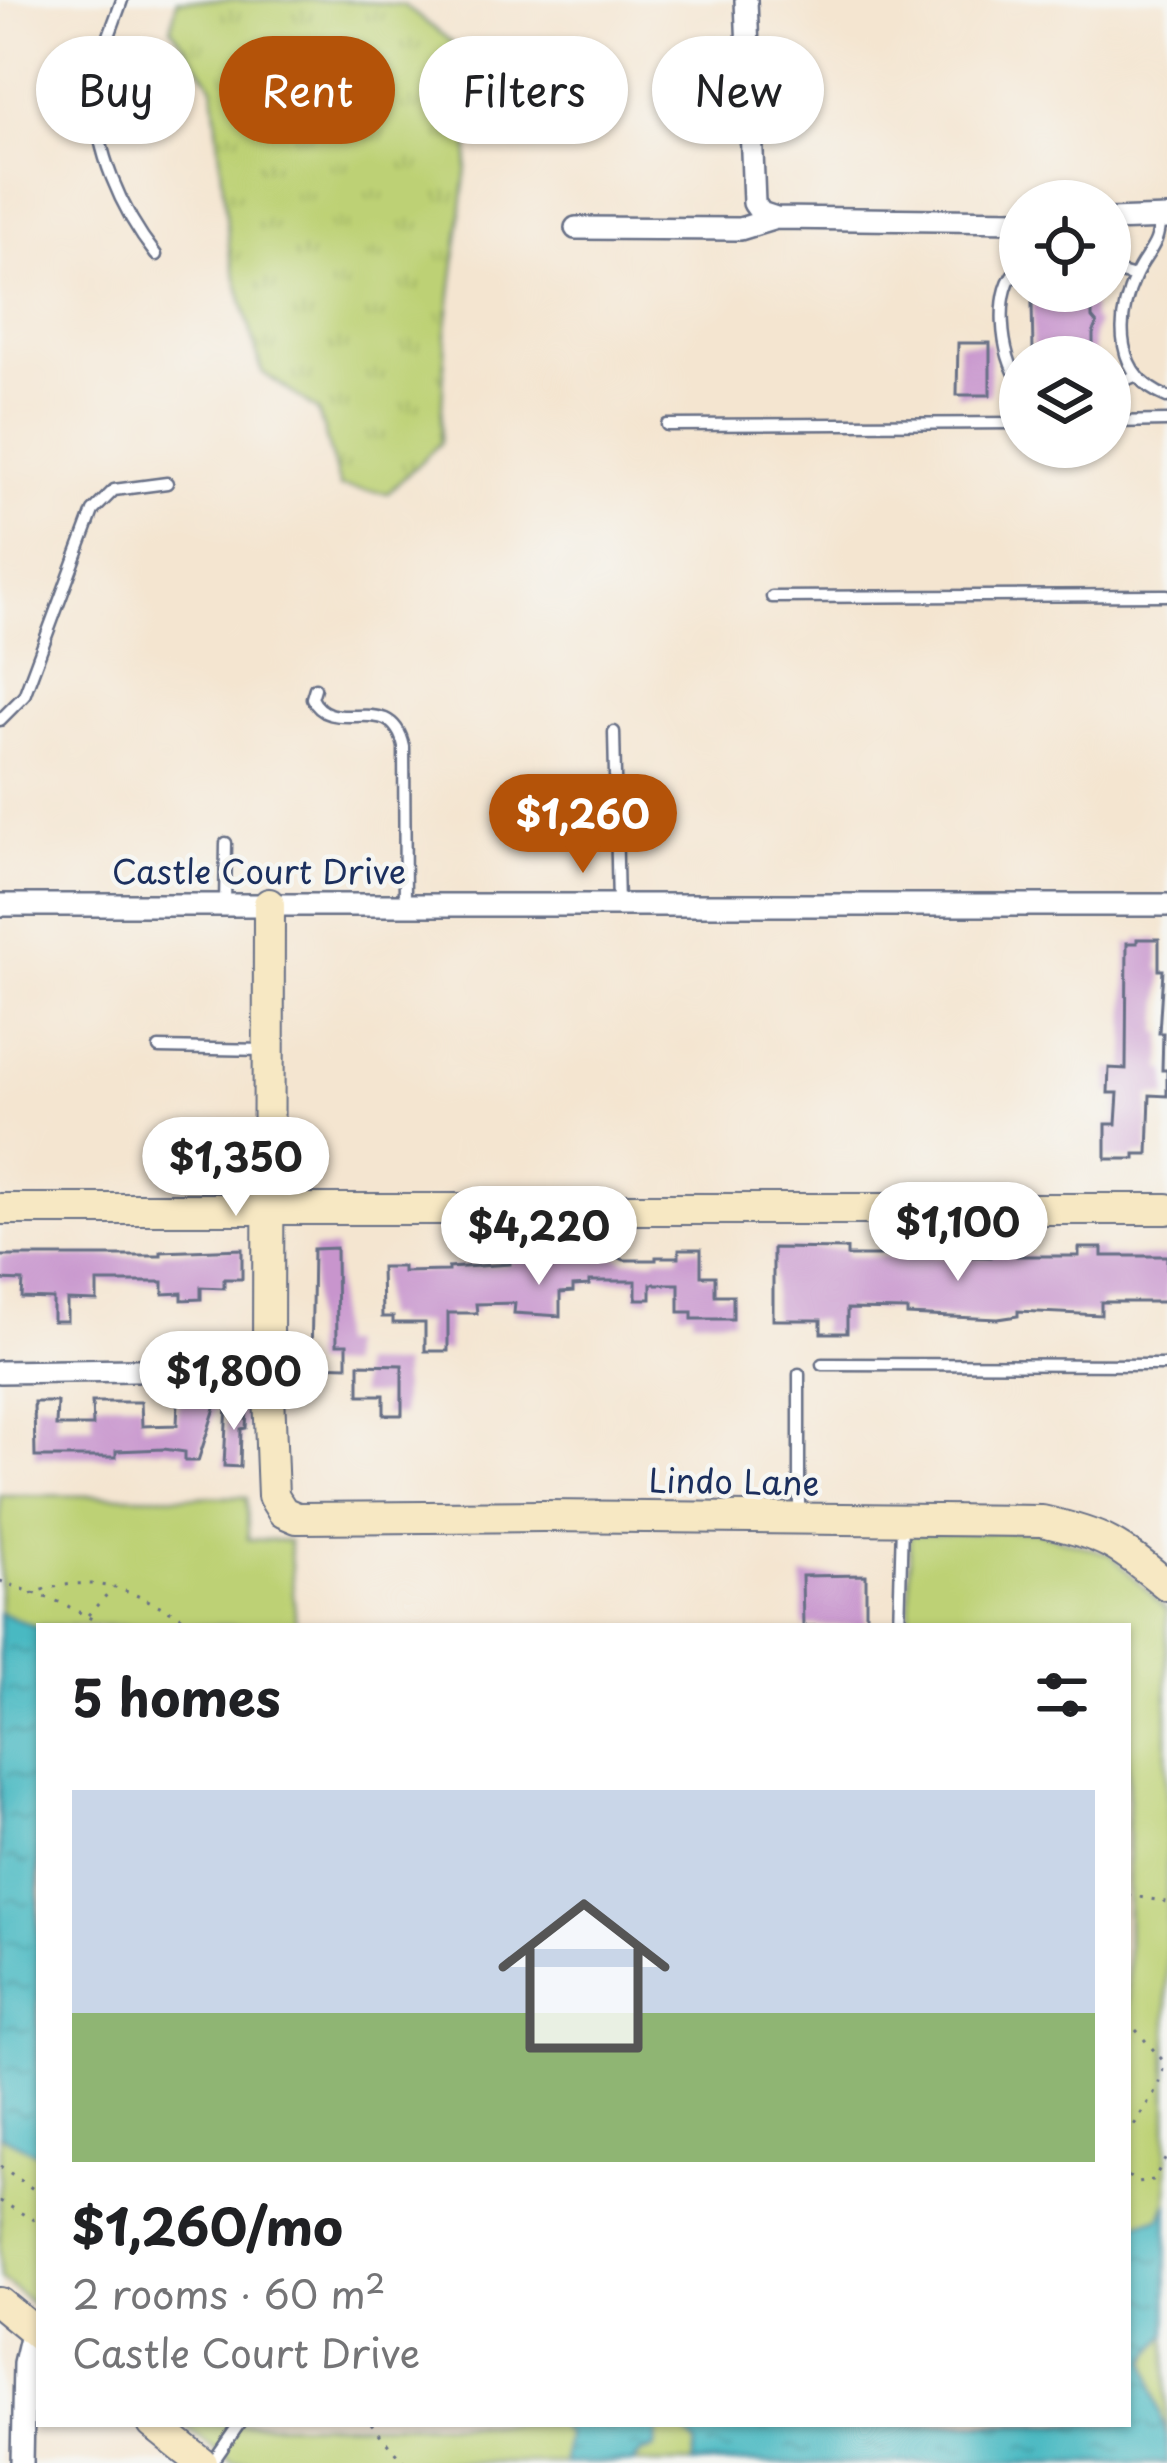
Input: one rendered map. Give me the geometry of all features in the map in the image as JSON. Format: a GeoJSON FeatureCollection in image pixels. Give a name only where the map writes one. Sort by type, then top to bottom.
{"type":"FeatureCollection","features":[{"type":"Feature","properties":{"kind":"street"},"geometry":{"type":"LineString","coordinates":[[746,0],[754,202],[761,213],[776,218],[999,220]]}},
{"type":"Feature","properties":{"kind":"street"},"geometry":{"type":"LineString","coordinates":[[576,228],[740,230],[776,218]]}},
{"type":"Feature","properties":{"kind":"street"},"geometry":{"type":"LineString","coordinates":[[1131,219],[1163,218]]}},
{"type":"Feature","properties":{"kind":"street"},"geometry":{"type":"LineString","coordinates":[[0,1372],[268,1368],[269,904]]}},
{"type":"Feature","properties":{"kind":"street","name":"Castle Court Drive"},"geometry":{"type":"LineString","coordinates":[[0,905],[1167,905]]}},
{"type":"Feature","properties":{"kind":"street"},"geometry":{"type":"LineString","coordinates":[[0,1209],[1167,1209]]}},
{"type":"Feature","properties":{"kind":"street","name":"Lindo Lane"},"geometry":{"type":"LineString","coordinates":[[268,1368],[273,1496],[283,1512],[298,1518],[1042,1521],[1115,1542],[1167,1585]]}},
{"type":"Feature","properties":{"kind":"street"},"geometry":{"type":"LineString","coordinates":[[0,2303],[36,2332],[24,2362],[22,2463]]}},
{"type":"Feature","properties":{"kind":"street"},"geometry":{"type":"LineString","coordinates":[[157,2427],[202,2463]]}},
{"type":"Feature","properties":{"kind":"lane"},"geometry":{"type":"LineString","coordinates":[[122,0],[103,50],[95,122],[136,230],[156,255]]}},
{"type":"Feature","properties":{"kind":"lane"},"geometry":{"type":"LineString","coordinates":[[1163,218],[1160,237],[1135,277],[1124,307],[1121,337],[1137,375],[1167,397]]}},
{"type":"Feature","properties":{"kind":"lane"},"geometry":{"type":"LineString","coordinates":[[1131,276],[1135,277]]}},
{"type":"Feature","properties":{"kind":"lane"},"geometry":{"type":"LineString","coordinates":[[1131,378],[1137,375]]}},
{"type":"Feature","properties":{"kind":"lane"},"geometry":{"type":"LineString","coordinates":[[1131,422],[1167,421]]}},
{"type":"Feature","properties":{"kind":"lane"},"geometry":{"type":"LineString","coordinates":[[668,425],[999,423]]}},
{"type":"Feature","properties":{"kind":"lane"},"geometry":{"type":"LineString","coordinates":[[0,720],[25,696],[93,511],[114,490],[167,483]]}},
{"type":"Feature","properties":{"kind":"lane"},"geometry":{"type":"LineString","coordinates":[[772,597],[1167,595]]}},
{"type":"Feature","properties":{"kind":"lane"},"geometry":{"type":"LineString","coordinates":[[314,688],[317,708],[328,714],[386,717],[400,729],[406,904]]}},
{"type":"Feature","properties":{"kind":"lane"},"geometry":{"type":"LineString","coordinates":[[614,732],[618,905]]}},
{"type":"Feature","properties":{"kind":"lane"},"geometry":{"type":"LineString","coordinates":[[225,904],[226,843]]}},
{"type":"Feature","properties":{"kind":"lane"},"geometry":{"type":"LineString","coordinates":[[159,1048],[269,1050]]}},
{"type":"Feature","properties":{"kind":"lane"},"geometry":{"type":"LineString","coordinates":[[821,1364],[1167,1365]]}},
{"type":"Feature","properties":{"kind":"lane"},"geometry":{"type":"LineString","coordinates":[[799,1374],[799,1520]]}},
{"type":"Feature","properties":{"kind":"lane"},"geometry":{"type":"LineString","coordinates":[[899,1623],[902,1520]]}},
{"type":"Feature","properties":{"kind":"lane"},"geometry":{"type":"LineString","coordinates":[[212,2463],[237,2427]]}},
{"type":"Feature","properties":{"kind":"path"},"geometry":{"type":"LineString","coordinates":[[31,1594],[58,1584],[92,1581],[193,1623]]}},
{"type":"Feature","properties":{"kind":"path"},"geometry":{"type":"LineString","coordinates":[[0,1582],[100,1623]]}},
{"type":"Feature","properties":{"kind":"path"},"geometry":{"type":"LineString","coordinates":[[87,1616],[113,1588]]}},
{"type":"Feature","properties":{"kind":"path"},"geometry":{"type":"LineString","coordinates":[[1131,1896],[1167,1902]]}},
{"type":"Feature","properties":{"kind":"path"},"geometry":{"type":"LineString","coordinates":[[1131,2024],[1166,2064],[1131,2130]]}},
{"type":"Feature","properties":{"kind":"path"},"geometry":{"type":"LineString","coordinates":[[1131,2178],[1153,2180],[1167,2156]]}},
{"type":"Feature","properties":{"kind":"path"},"geometry":{"type":"LineString","coordinates":[[0,2166],[36,2191]]}},
{"type":"Feature","properties":{"kind":"path"},"geometry":{"type":"LineString","coordinates":[[0,2200],[36,2221]]}},
{"type":"Feature","properties":{"kind":"path"},"geometry":{"type":"LineString","coordinates":[[373,2427],[404,2463]]}},
{"type":"Feature","properties":{"kind":"green space"},"geometry":{"type":"Polygon","coordinates":[[[177,0],[341,0],[403,5],[444,36],[419,36],[419,144],[468,144],[469,151],[446,334],[440,443],[388,493],[340,487],[318,411],[262,372],[230,256],[213,86],[195,61],[195,36],[177,36],[171,28],[177,0]]]}},
{"type":"Feature","properties":{"kind":"green space"},"geometry":{"type":"Polygon","coordinates":[[[0,1495],[247,1497],[248,1539],[289,1541],[296,1623],[36,1623],[36,2307],[0,2278],[0,1495]]]}},
{"type":"Feature","properties":{"kind":"green space"},"geometry":{"type":"Polygon","coordinates":[[[1034,1531],[1110,1554],[1167,1610],[1167,2463],[232,2463],[187,2427],[1131,2427],[1131,1623],[909,1623],[910,1534],[1034,1531]]]}},
{"type":"Feature","properties":{"kind":"water"},"geometry":{"type":"Polygon","coordinates":[[[0,1613],[36,1627],[36,2153],[0,2135],[0,1613]]]}},
{"type":"Feature","properties":{"kind":"water"},"geometry":{"type":"Polygon","coordinates":[[[1167,2203],[1167,2333],[1147,2360],[1167,2439],[1167,2463],[692,2463],[696,2444],[681,2427],[1131,2427],[1131,2223],[1161,2218],[1167,2203]]]}},
{"type":"Feature","properties":{"kind":"water"},"geometry":{"type":"Polygon","coordinates":[[[560,2427],[658,2427],[655,2448],[633,2463],[564,2463],[567,2434],[560,2427]]]}},
{"type":"Feature","properties":{"kind":"building"},"geometry":{"type":"Polygon","coordinates":[[[1032,312],[1092,312],[1097,324],[1093,336],[1033,336],[1032,312]]]}},
{"type":"Feature","properties":{"kind":"building"},"geometry":{"type":"Polygon","coordinates":[[[958,343],[990,343],[990,395],[957,395],[958,343]]]}},
{"type":"Feature","properties":{"kind":"building"},"geometry":{"type":"Polygon","coordinates":[[[1137,939],[1159,939],[1159,970],[1163,970],[1159,1033],[1163,1033],[1167,1096],[1150,1095],[1148,1154],[1106,1159],[1106,1124],[1116,1124],[1118,1093],[1108,1093],[1109,1068],[1126,1069],[1127,943],[1137,943],[1137,939]]]}},
{"type":"Feature","properties":{"kind":"building"},"geometry":{"type":"Polygon","coordinates":[[[336,1248],[337,1344],[347,1344],[347,1366],[311,1365],[313,1249],[336,1248]]]}},
{"type":"Feature","properties":{"kind":"building"},"geometry":{"type":"Polygon","coordinates":[[[773,1248],[847,1249],[847,1256],[906,1256],[906,1250],[934,1250],[934,1256],[990,1257],[990,1249],[1017,1249],[1017,1256],[1079,1256],[1079,1248],[1102,1248],[1102,1256],[1167,1256],[1167,1302],[1101,1302],[1101,1315],[1018,1311],[1018,1316],[998,1319],[847,1309],[847,1333],[821,1333],[821,1320],[773,1320],[773,1248]]]}},
{"type":"Feature","properties":{"kind":"building"},"geometry":{"type":"Polygon","coordinates":[[[242,1249],[242,1279],[224,1279],[224,1288],[201,1287],[201,1299],[163,1294],[163,1282],[97,1282],[97,1301],[67,1300],[67,1321],[53,1321],[53,1299],[22,1298],[23,1281],[0,1280],[0,1256],[161,1256],[161,1252],[242,1249]]]}},
{"type":"Feature","properties":{"kind":"building"},"geometry":{"type":"Polygon","coordinates":[[[679,1249],[701,1249],[701,1276],[715,1276],[715,1295],[733,1295],[733,1319],[692,1319],[692,1312],[679,1312],[679,1284],[651,1284],[651,1299],[636,1299],[636,1281],[589,1281],[589,1285],[573,1286],[573,1292],[560,1293],[560,1316],[514,1313],[515,1303],[476,1304],[477,1313],[448,1313],[448,1351],[425,1351],[425,1323],[393,1323],[393,1317],[382,1317],[381,1267],[403,1267],[403,1272],[448,1271],[510,1264],[510,1258],[520,1256],[656,1260],[679,1257],[679,1249]]]}},
{"type":"Feature","properties":{"kind":"building"},"geometry":{"type":"Polygon","coordinates":[[[359,1364],[402,1365],[402,1415],[384,1415],[384,1395],[359,1395],[359,1364]]]}},
{"type":"Feature","properties":{"kind":"building"},"geometry":{"type":"Polygon","coordinates":[[[34,1402],[57,1402],[56,1426],[93,1426],[92,1402],[141,1402],[142,1426],[177,1425],[178,1402],[217,1402],[198,1461],[185,1461],[185,1452],[164,1449],[116,1451],[116,1457],[35,1457],[34,1402]]]}},
{"type":"Feature","properties":{"kind":"building"},"geometry":{"type":"Polygon","coordinates":[[[227,1403],[242,1403],[247,1408],[240,1467],[224,1466],[227,1403]]]}},
{"type":"Feature","properties":{"kind":"building"},"geometry":{"type":"Polygon","coordinates":[[[866,1575],[866,1623],[803,1623],[802,1576],[866,1575]]]}}]}
